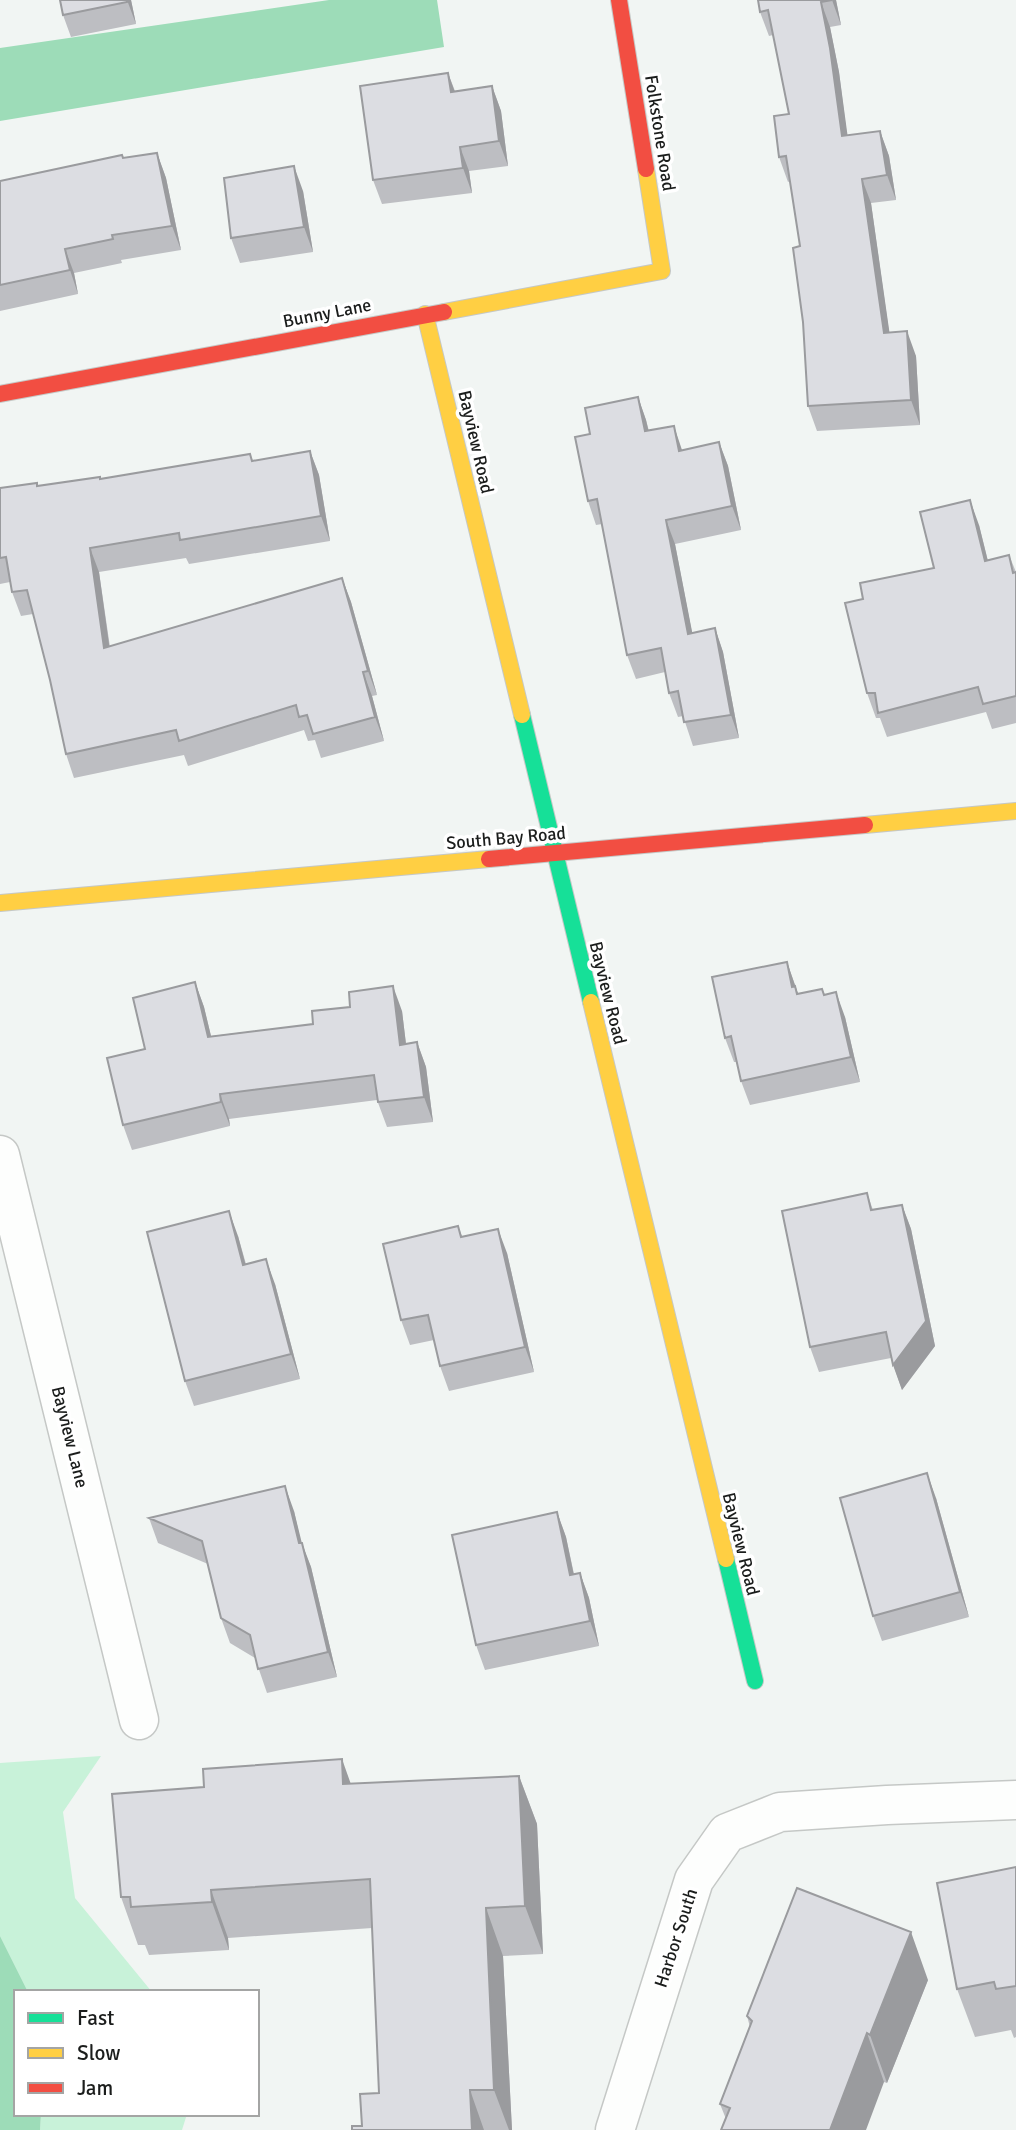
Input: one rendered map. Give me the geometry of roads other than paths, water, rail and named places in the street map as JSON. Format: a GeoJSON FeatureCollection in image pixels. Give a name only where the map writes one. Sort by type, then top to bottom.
{"type":"FeatureCollection","features":[{"type":"Feature","properties":{"kind":"street","name":"Folkstone Road"},"geometry":{"type":"LineString","coordinates":[[619,0],[662,271]]}},
{"type":"Feature","properties":{"kind":"street","name":"Bunny Lane"},"geometry":{"type":"LineString","coordinates":[[0,394],[662,271]]}},
{"type":"Feature","properties":{"kind":"street","name":"Bayview Road"},"geometry":{"type":"LineString","coordinates":[[425,314],[755,1681]]}},
{"type":"Feature","properties":{"kind":"street","name":"South Bay Road"},"geometry":{"type":"LineString","coordinates":[[0,903],[1016,811]]}},
{"type":"Feature","properties":{"kind":"street","name":"Bayview Lane"},"geometry":{"type":"LineString","coordinates":[[0,1155],[139,1720]]}},
{"type":"Feature","properties":{"kind":"street","name":"Harbor South"},"geometry":{"type":"LineString","coordinates":[[615,2130],[694,1880],[727,1833],[780,1812],[1016,1800]]}}]}
